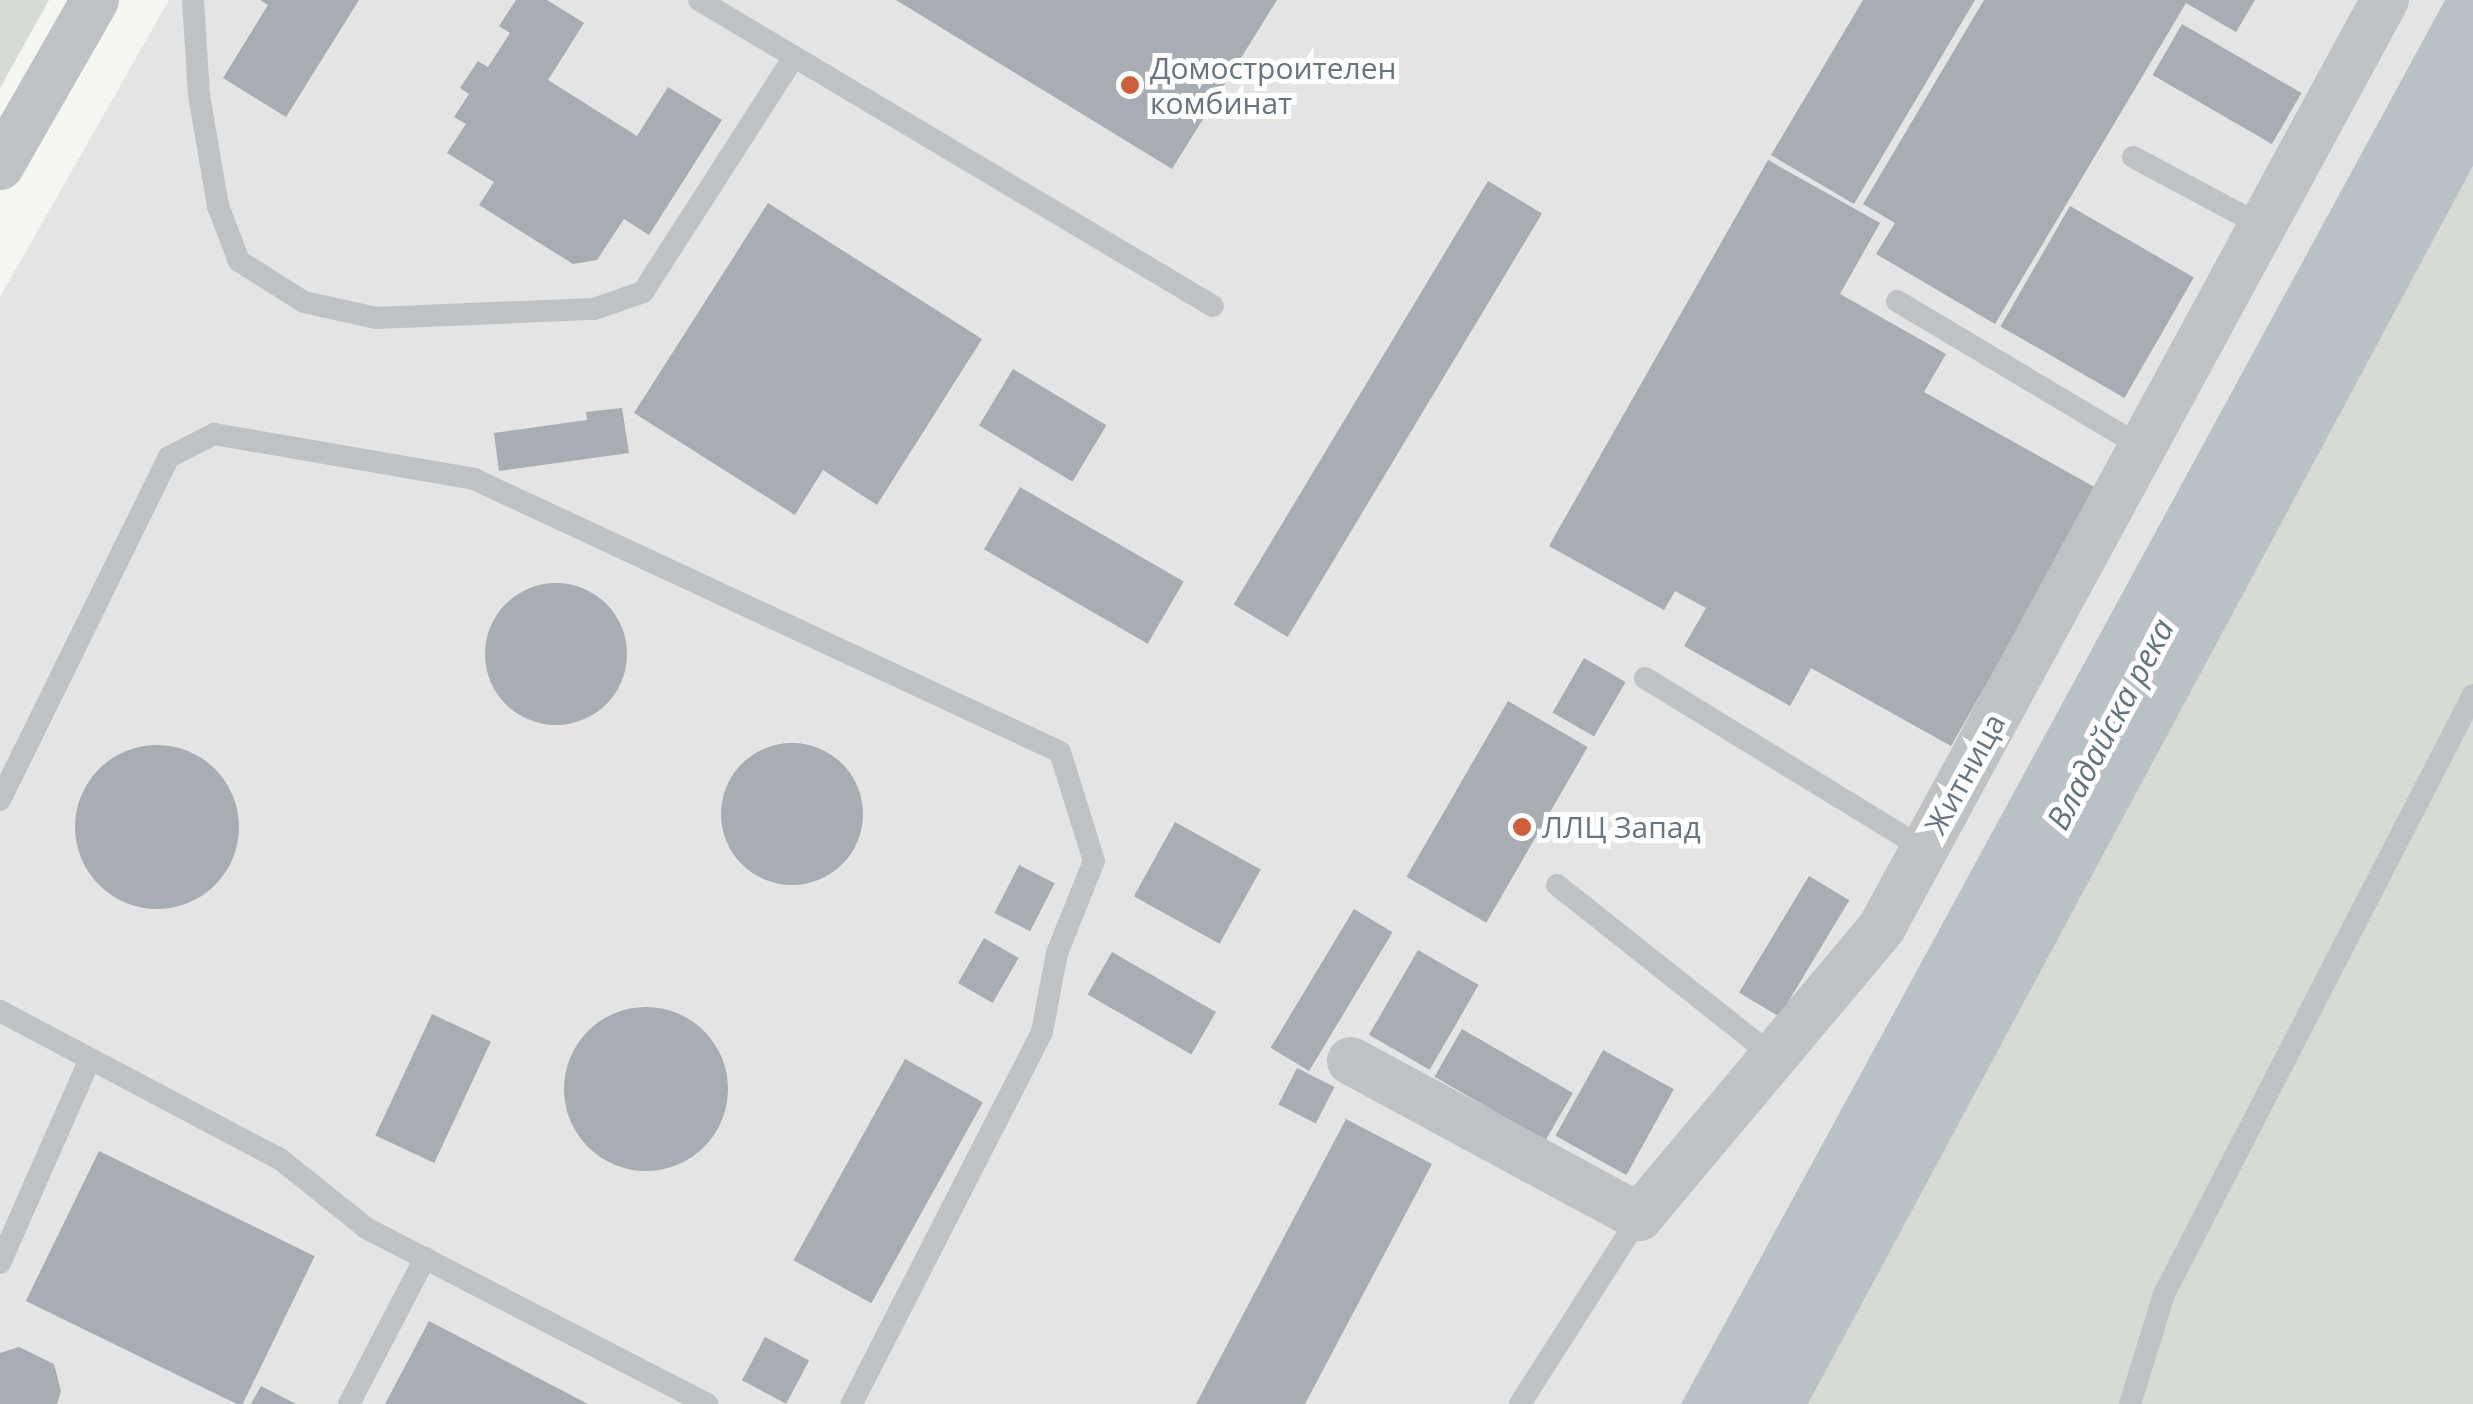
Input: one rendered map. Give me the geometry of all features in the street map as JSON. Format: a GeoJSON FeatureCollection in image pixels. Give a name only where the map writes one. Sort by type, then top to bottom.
{"type":"FeatureCollection","features":[{"type":"Feature","properties":{"kind":"street"},"geometry":{"type":"LineString","coordinates":[[0,166],[94,0]]}},
{"type":"Feature","properties":{"kind":"street","name":"Житница"},"geometry":{"type":"LineString","coordinates":[[1638,1217],[1882,927],[2385,0]]}},
{"type":"Feature","properties":{"kind":"street"},"geometry":{"type":"LineString","coordinates":[[1350,1061],[1638,1217]]}},
{"type":"Feature","properties":{"kind":"lane"},"geometry":{"type":"LineString","coordinates":[[193,0],[202,114],[218,206],[239,261],[304,302],[376,318],[594,309],[644,292],[794,57]]}},
{"type":"Feature","properties":{"kind":"lane"},"geometry":{"type":"LineString","coordinates":[[698,0],[1213,306]]}},
{"type":"Feature","properties":{"kind":"lane"},"geometry":{"type":"LineString","coordinates":[[2133,158],[2262,226]]}},
{"type":"Feature","properties":{"kind":"lane"},"geometry":{"type":"LineString","coordinates":[[1897,301],[2142,447]]}},
{"type":"Feature","properties":{"kind":"lane"},"geometry":{"type":"LineString","coordinates":[[0,800],[169,457],[214,434],[474,478],[1060,752],[1094,862],[1057,953],[1042,1032],[852,1404]]}},
{"type":"Feature","properties":{"kind":"lane"},"geometry":{"type":"LineString","coordinates":[[1645,678],[1924,849]]}},
{"type":"Feature","properties":{"kind":"lane"},"geometry":{"type":"LineString","coordinates":[[2130,1404],[2164,1294],[2473,695]]}},
{"type":"Feature","properties":{"kind":"lane"},"geometry":{"type":"LineString","coordinates":[[1558,885],[1774,1056]]}},
{"type":"Feature","properties":{"kind":"lane"},"geometry":{"type":"LineString","coordinates":[[0,1011],[280,1159],[366,1228],[706,1404]]}},
{"type":"Feature","properties":{"kind":"lane"},"geometry":{"type":"LineString","coordinates":[[0,1263],[90,1059]]}},
{"type":"Feature","properties":{"kind":"lane"},"geometry":{"type":"LineString","coordinates":[[1520,1404],[1638,1217]]}},
{"type":"Feature","properties":{"kind":"lane"},"geometry":{"type":"LineString","coordinates":[[349,1404],[425,1258]]}},
{"type":"Feature","properties":{"kind":"shaded area"},"geometry":{"type":"Polygon","coordinates":[[[0,0],[49,0],[0,88],[0,0]]]}},
{"type":"Feature","properties":{"kind":"shaded area"},"geometry":{"type":"Polygon","coordinates":[[[169,0],[2445,0],[1681,1404],[0,1404],[0,297],[169,0]]]}},
{"type":"Feature","properties":{"kind":"shaded area"},"geometry":{"type":"Polygon","coordinates":[[[2473,166],[2473,1404],[1808,1404],[2156,752],[2473,166]]]}},
{"type":"Feature","properties":{"kind":"water","name":"Владайска река"},"geometry":{"type":"Polygon","coordinates":[[[2445,0],[2473,0],[2473,166],[1808,1404],[1681,1404],[2445,0]]]}},
{"type":"Feature","properties":{"kind":"building"},"geometry":{"type":"Polygon","coordinates":[[[260,0],[359,0],[286,117],[223,78],[268,5],[260,0]]]}},
{"type":"Feature","properties":{"kind":"building"},"geometry":{"type":"Polygon","coordinates":[[[516,0],[547,0],[584,23],[548,80],[637,136],[668,87],[722,120],[649,235],[624,219],[597,260],[573,264],[479,205],[494,182],[447,153],[466,124],[454,117],[469,94],[460,88],[478,61],[488,67],[510,33],[499,26],[516,0]]]}},
{"type":"Feature","properties":{"kind":"building","name":"Домостроителен комбинат"},"geometry":{"type":"Polygon","coordinates":[[[896,0],[1277,0],[1172,169],[896,0]]]}},
{"type":"Feature","properties":{"kind":"building"},"geometry":{"type":"Polygon","coordinates":[[[1863,0],[1975,0],[1854,204],[1771,155],[1863,0]]]}},
{"type":"Feature","properties":{"kind":"building"},"geometry":{"type":"Polygon","coordinates":[[[1984,0],[2255,0],[2236,32],[2186,3],[1995,324],[1876,254],[1895,223],[1863,204],[1984,0]]]}},
{"type":"Feature","properties":{"kind":"building"},"geometry":{"type":"Polygon","coordinates":[[[2182,24],[2302,93],[2272,144],[2152,75],[2182,24]]]}},
{"type":"Feature","properties":{"kind":"building"},"geometry":{"type":"Polygon","coordinates":[[[1768,160],[1880,223],[1840,294],[1946,354],[1924,392],[2098,489],[1951,746],[1811,668],[1790,706],[1684,646],[1706,608],[1675,591],[1664,610],[1549,546],[1768,160]]]}},
{"type":"Feature","properties":{"kind":"building"},"geometry":{"type":"Polygon","coordinates":[[[1488,181],[1542,213],[1288,637],[1234,604],[1488,181]]]}},
{"type":"Feature","properties":{"kind":"building"},"geometry":{"type":"Polygon","coordinates":[[[768,203],[982,339],[877,505],[823,470],[795,515],[634,413],[768,203]]]}},
{"type":"Feature","properties":{"kind":"building"},"geometry":{"type":"Polygon","coordinates":[[[2070,206],[2194,278],[2124,398],[2000,326],[2070,206]]]}},
{"type":"Feature","properties":{"kind":"building"},"geometry":{"type":"Polygon","coordinates":[[[1013,369],[1106,425],[1072,482],[979,426],[1013,369]]]}},
{"type":"Feature","properties":{"kind":"building"},"geometry":{"type":"Polygon","coordinates":[[[622,408],[629,453],[499,471],[494,433],[587,420],[586,412],[622,408]]]}},
{"type":"Feature","properties":{"kind":"building"},"geometry":{"type":"Polygon","coordinates":[[[1020,487],[1184,582],[1148,644],[984,549],[1020,487]]]}},
{"type":"Feature","properties":{"kind":"building"},"geometry":{"type":"Polygon","coordinates":[[[556,583],[583,588],[606,604],[622,627],[627,654],[622,681],[606,704],[583,720],[556,725],[529,720],[506,704],[490,681],[485,654],[490,627],[506,604],[529,588],[556,583]]]}},
{"type":"Feature","properties":{"kind":"building"},"geometry":{"type":"Polygon","coordinates":[[[1584,658],[1626,682],[1594,737],[1552,713],[1584,658]]]}},
{"type":"Feature","properties":{"kind":"building"},"geometry":{"type":"Polygon","coordinates":[[[1508,701],[1588,747],[1486,923],[1406,877],[1508,701]]]}},
{"type":"Feature","properties":{"kind":"building"},"geometry":{"type":"Polygon","coordinates":[[[792,743],[819,748],[842,764],[858,787],[863,814],[858,841],[842,864],[819,880],[792,885],[765,880],[742,864],[726,841],[721,814],[726,787],[742,764],[765,748],[792,743]]]}},
{"type":"Feature","properties":{"kind":"building"},"geometry":{"type":"Polygon","coordinates":[[[157,745],[188,751],[215,769],[233,796],[239,827],[233,858],[215,885],[188,903],[157,909],[126,903],[99,885],[81,858],[75,827],[81,796],[99,769],[126,751],[157,745]]]}},
{"type":"Feature","properties":{"kind":"building"},"geometry":{"type":"Polygon","coordinates":[[[1175,822],[1261,870],[1220,944],[1134,896],[1175,822]]]}},
{"type":"Feature","properties":{"kind":"building"},"geometry":{"type":"Polygon","coordinates":[[[1019,865],[1055,883],[1030,931],[994,913],[1019,865]]]}},
{"type":"Feature","properties":{"kind":"building"},"geometry":{"type":"Polygon","coordinates":[[[1809,876],[1849,900],[1779,1017],[1739,993],[1809,876]]]}},
{"type":"Feature","properties":{"kind":"building"},"geometry":{"type":"Polygon","coordinates":[[[1354,909],[1393,932],[1309,1071],[1271,1048],[1354,909]]]}},
{"type":"Feature","properties":{"kind":"building"},"geometry":{"type":"Polygon","coordinates":[[[984,938],[1019,958],[993,1003],[958,983],[984,938]]]}},
{"type":"Feature","properties":{"kind":"building"},"geometry":{"type":"Polygon","coordinates":[[[1418,950],[1479,985],[1430,1070],[1369,1035],[1418,950]]]}},
{"type":"Feature","properties":{"kind":"building"},"geometry":{"type":"Polygon","coordinates":[[[1112,952],[1216,1012],[1191,1054],[1088,994],[1112,952]]]}},
{"type":"Feature","properties":{"kind":"building"},"geometry":{"type":"Polygon","coordinates":[[[646,1007],[677,1013],[704,1031],[722,1058],[728,1089],[722,1120],[704,1147],[677,1165],[646,1171],[615,1165],[588,1147],[570,1120],[564,1089],[570,1058],[588,1031],[615,1013],[646,1007]]]}},
{"type":"Feature","properties":{"kind":"building"},"geometry":{"type":"Polygon","coordinates":[[[432,1014],[491,1041],[434,1163],[375,1135],[432,1014]]]}},
{"type":"Feature","properties":{"kind":"building"},"geometry":{"type":"Polygon","coordinates":[[[1462,1029],[1573,1093],[1545,1141],[1434,1077],[1462,1029]]]}},
{"type":"Feature","properties":{"kind":"building"},"geometry":{"type":"Polygon","coordinates":[[[1603,1050],[1674,1089],[1626,1175],[1555,1136],[1603,1050]]]}},
{"type":"Feature","properties":{"kind":"building"},"geometry":{"type":"Polygon","coordinates":[[[905,1059],[983,1102],[871,1303],[793,1260],[905,1059]]]}},
{"type":"Feature","properties":{"kind":"building"},"geometry":{"type":"Polygon","coordinates":[[[1297,1068],[1334,1087],[1316,1124],[1278,1105],[1297,1068]]]}},
{"type":"Feature","properties":{"kind":"building"},"geometry":{"type":"Polygon","coordinates":[[[1346,1119],[1432,1164],[1305,1404],[1196,1404],[1346,1119]]]}},
{"type":"Feature","properties":{"kind":"building"},"geometry":{"type":"Polygon","coordinates":[[[99,1151],[315,1256],[243,1404],[26,1301],[99,1151]]]}},
{"type":"Feature","properties":{"kind":"building"},"geometry":{"type":"Polygon","coordinates":[[[429,1321],[588,1404],[385,1404],[429,1321]]]}},
{"type":"Feature","properties":{"kind":"building"},"geometry":{"type":"Polygon","coordinates":[[[765,1337],[809,1360],[786,1404],[742,1380],[765,1337]]]}},
{"type":"Feature","properties":{"kind":"building"},"geometry":{"type":"Polygon","coordinates":[[[19,1347],[54,1364],[61,1391],[57,1404],[0,1404],[0,1353],[19,1347]]]}},
{"type":"Feature","properties":{"kind":"building"},"geometry":{"type":"Polygon","coordinates":[[[261,1386],[296,1404],[251,1404],[261,1386]]]}},
{"type":"Feature","properties":{"kind":"place","name":"Домостроителен комбинат"},"geometry":{"type":"Point","coordinates":[1130,85]}},
{"type":"Feature","properties":{"kind":"place","name":"ЛЛЦ Запад"},"geometry":{"type":"Point","coordinates":[1522,827]}}]}
